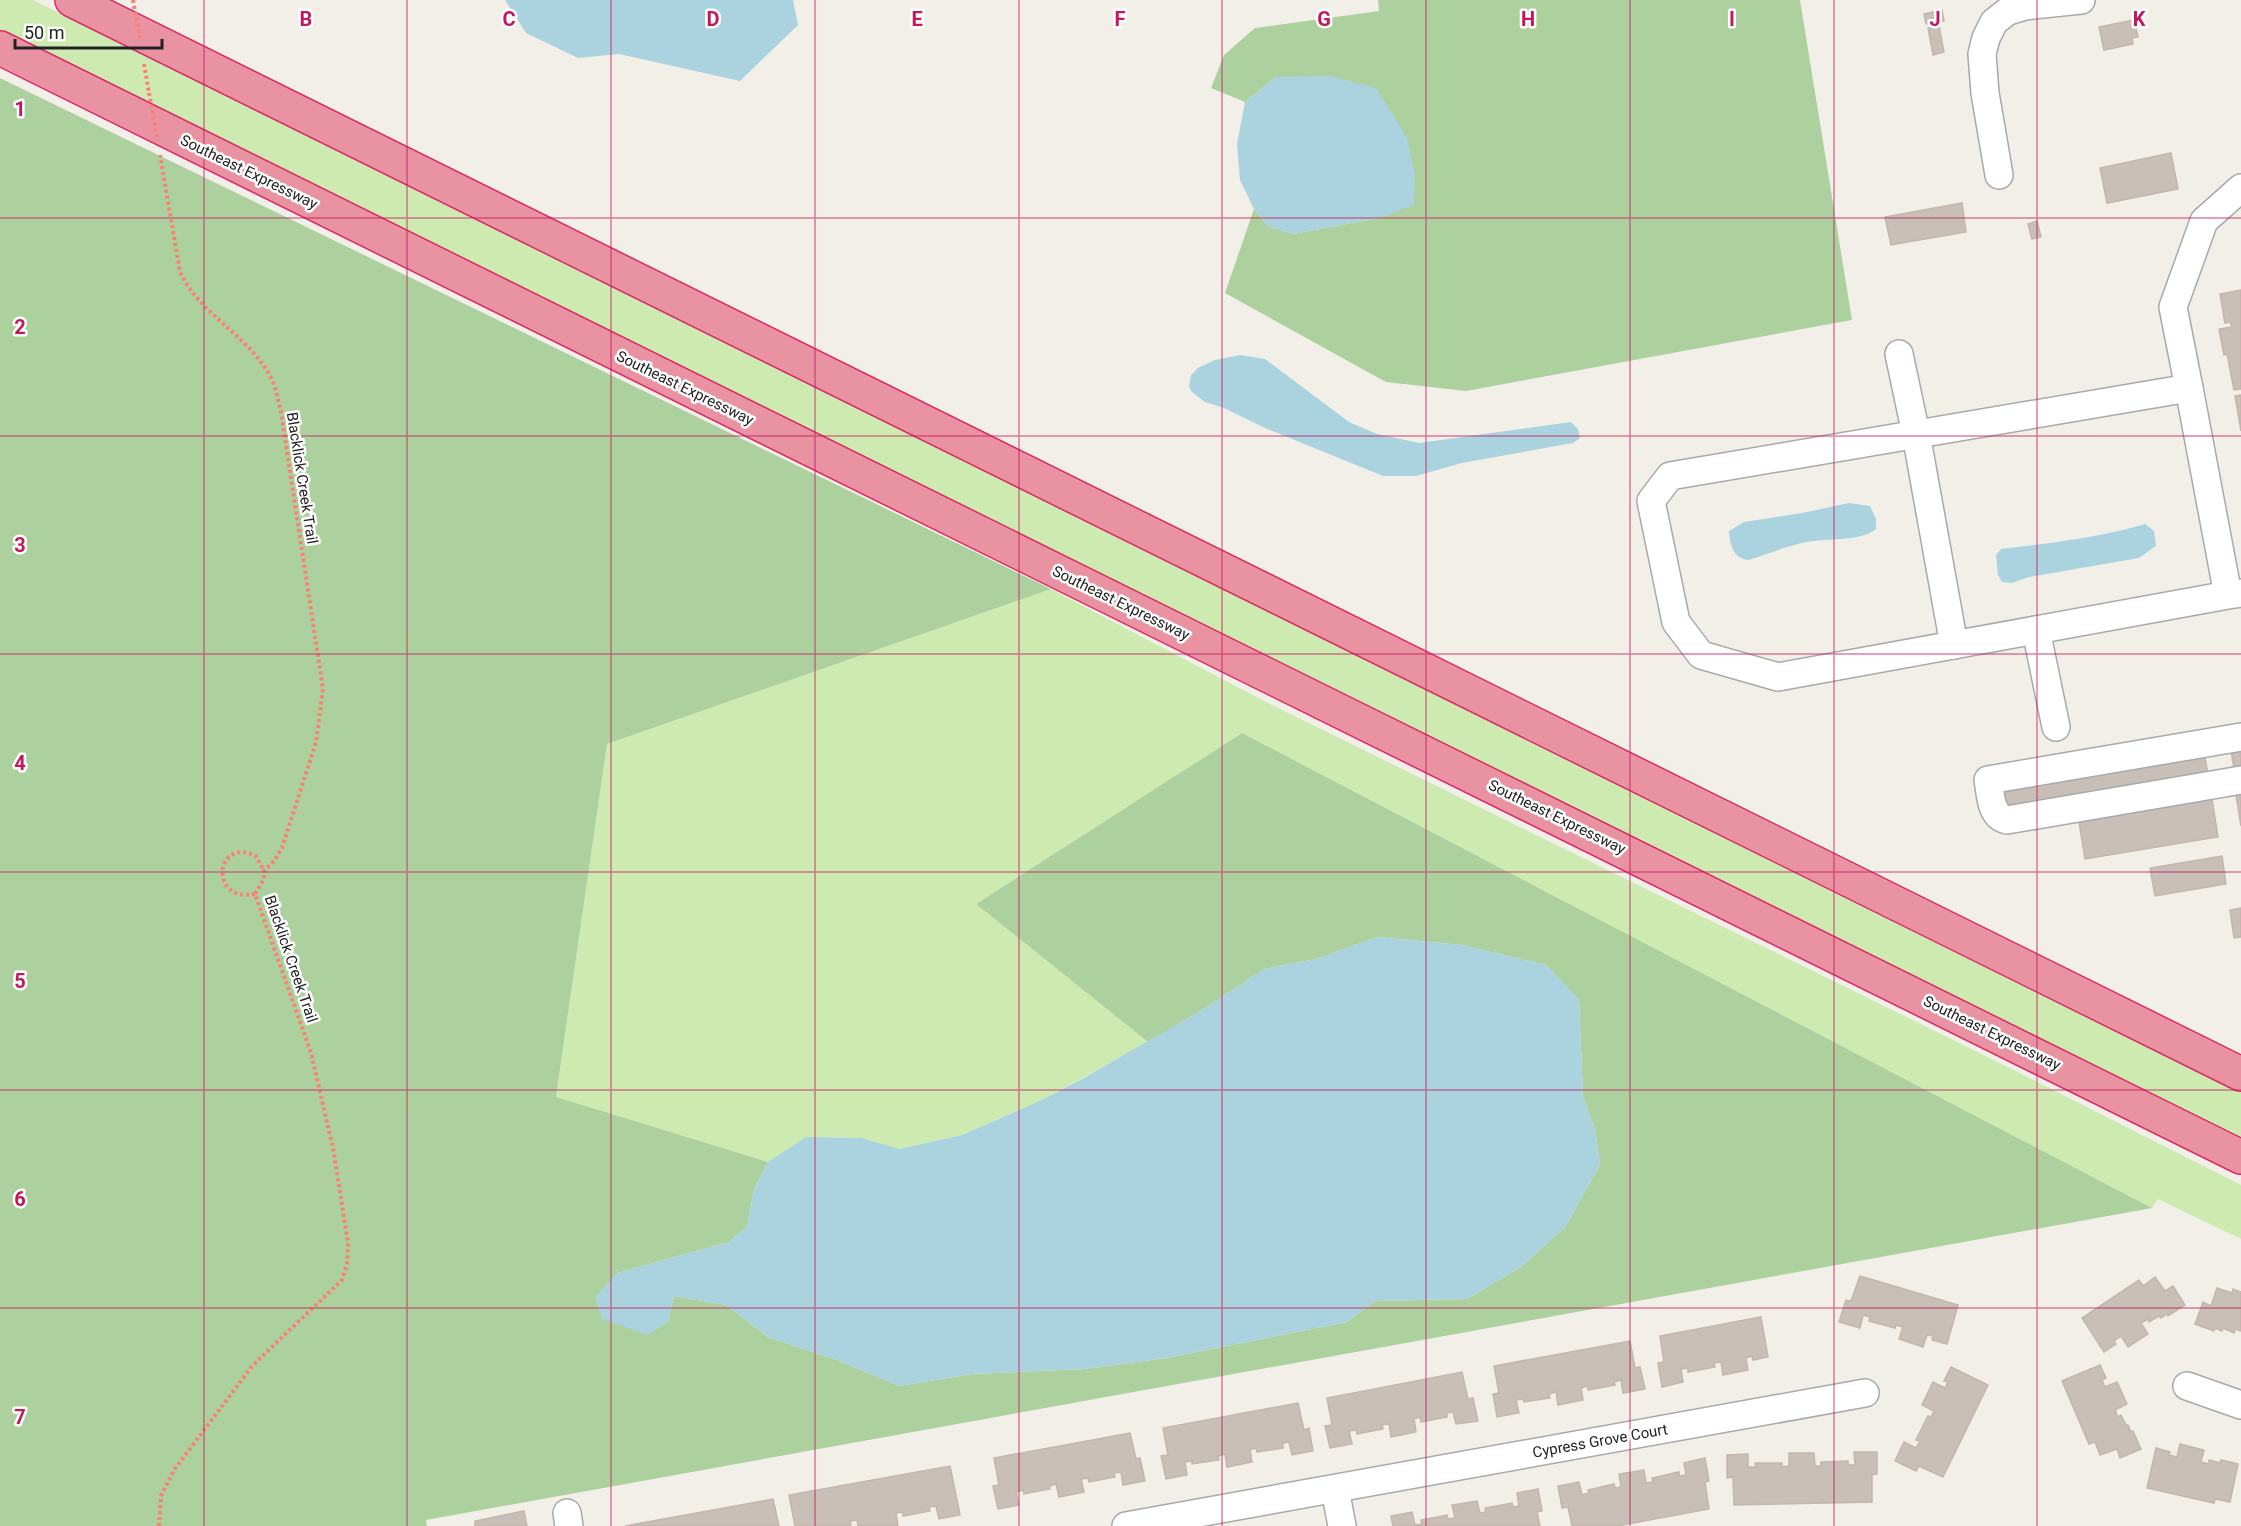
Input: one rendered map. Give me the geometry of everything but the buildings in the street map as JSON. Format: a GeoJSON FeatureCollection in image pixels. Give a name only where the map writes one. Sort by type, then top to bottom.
{"type":"FeatureCollection","features":[{"type":"Feature","properties":{"kind":"highway"},"geometry":{"type":"LineString","coordinates":[[72,0],[2241,1074]]}},
{"type":"Feature","properties":{"kind":"highway","name":"Southeast Expressway"},"geometry":{"type":"LineString","coordinates":[[0,48],[2241,1157]]}},
{"type":"Feature","properties":{"kind":"street"},"geometry":{"type":"LineString","coordinates":[[1999,175],[1985,93],[1982,54],[1986,38],[1994,22],[2008,11],[2025,6],[2081,0]]}},
{"type":"Feature","properties":{"kind":"street"},"geometry":{"type":"LineString","coordinates":[[2189,388],[1670,476],[1651,501],[1676,622],[1701,655],[1778,677],[2235,594],[2173,307],[2204,221],[2241,188]]}},
{"type":"Feature","properties":{"kind":"street"},"geometry":{"type":"LineString","coordinates":[[1899,354],[1916,434],[1954,645]]}},
{"type":"Feature","properties":{"kind":"street"},"geometry":{"type":"LineString","coordinates":[[2036,630],[2056,727]]}},
{"type":"Feature","properties":{"kind":"street"},"geometry":{"type":"LineString","coordinates":[[2241,737],[1988,780],[1995,813],[2007,820],[2241,780]]}},
{"type":"Feature","properties":{"kind":"street"},"geometry":{"type":"LineString","coordinates":[[2187,1386],[2241,1405]]}},
{"type":"Feature","properties":{"kind":"street","name":"Cypress Grove Court"},"geometry":{"type":"LineString","coordinates":[[1126,1526],[1865,1394]]}},
{"type":"Feature","properties":{"kind":"street"},"geometry":{"type":"LineString","coordinates":[[1335,1488],[1342,1526]]}},
{"type":"Feature","properties":{"kind":"path"},"geometry":{"type":"LineString","coordinates":[[133,0],[140,39]]}},
{"type":"Feature","properties":{"kind":"path","name":"Blacklick Creek Trail"},"geometry":{"type":"LineString","coordinates":[[150,93],[180,272],[201,304],[244,343],[259,361],[270,376],[276,394],[323,688],[315,742],[282,848],[264,871],[264,879],[255,894],[311,1053],[333,1148],[348,1243],[347,1264],[342,1280],[253,1365],[174,1470],[161,1496],[159,1526]]}},
{"type":"Feature","properties":{"kind":"path"},"geometry":{"type":"LineString","coordinates":[[255,894],[235,893],[230,890],[223,879],[223,866],[231,855],[244,852],[256,856],[264,871]]}},
{"type":"Feature","properties":{"kind":"green space"},"geometry":{"type":"Polygon","coordinates":[[[0,0],[33,0],[2241,1091],[2241,1141],[0,33],[0,0]]]}},
{"type":"Feature","properties":{"kind":"green space"},"geometry":{"type":"Polygon","coordinates":[[[1378,0],[1800,0],[1852,320],[1466,391],[1386,382],[1225,293],[1254,209],[1268,226],[1293,234],[1379,218],[1276,77],[1245,102],[1211,88],[1224,55],[1255,28],[1379,11],[1378,0]]]}},
{"type":"Feature","properties":{"kind":"green space"},"geometry":{"type":"Polygon","coordinates":[[[0,78],[1051,589],[607,744],[556,1097],[768,1162],[754,1190],[747,1227],[729,1242],[617,1273],[668,1322],[674,1296],[726,1305],[768,1337],[840,1361],[899,1386],[972,1374],[1085,1369],[1166,1358],[1347,1322],[1375,1301],[1467,1299],[1522,1266],[1566,1226],[1600,1164],[1595,1130],[1583,1097],[1579,1000],[1546,965],[1462,945],[1378,937],[1316,959],[1264,969],[1148,1042],[976,904],[1242,733],[2152,1208],[426,1520],[427,1526],[0,1526],[0,78]]]}},
{"type":"Feature","properties":{"kind":"green space"},"geometry":{"type":"Polygon","coordinates":[[[1051,589],[1264,701],[2004,1065],[2241,1185],[2241,1239],[2158,1199],[2152,1208],[1242,733],[976,904],[1148,1042],[1044,1099],[962,1135],[899,1149],[862,1138],[806,1137],[768,1162],[556,1098],[607,744],[1051,589]]]}},
{"type":"Feature","properties":{"kind":"water"},"geometry":{"type":"Polygon","coordinates":[[[505,0],[793,0],[798,25],[740,81],[619,54],[578,58],[526,33],[505,0]]]}},
{"type":"Feature","properties":{"kind":"water"},"geometry":{"type":"Polygon","coordinates":[[[1330,76],[1376,88],[1407,138],[1415,175],[1414,205],[1379,218],[1293,234],[1268,226],[1254,209],[1240,180],[1237,144],[1245,102],[1276,77],[1330,76]]]}},
{"type":"Feature","properties":{"kind":"water"},"geometry":{"type":"Polygon","coordinates":[[[1240,355],[1265,359],[1349,422],[1377,434],[1419,443],[1571,422],[1578,429],[1580,438],[1573,443],[1462,463],[1416,476],[1383,476],[1205,402],[1192,392],[1189,387],[1191,375],[1198,368],[1215,360],[1240,355]]]}},
{"type":"Feature","properties":{"kind":"water"},"geometry":{"type":"Polygon","coordinates":[[[1849,503],[1870,506],[1876,519],[1876,529],[1851,538],[1802,543],[1748,560],[1739,557],[1731,546],[1729,531],[1744,522],[1849,503]]]}},
{"type":"Feature","properties":{"kind":"water"},"geometry":{"type":"Polygon","coordinates":[[[2145,524],[2154,531],[2156,546],[2139,558],[2029,577],[2012,583],[2002,582],[1998,575],[1996,555],[2001,549],[2092,536],[2145,524]]]}},
{"type":"Feature","properties":{"kind":"water"},"geometry":{"type":"Polygon","coordinates":[[[1378,937],[1462,945],[1546,965],[1579,999],[1583,1097],[1595,1130],[1600,1164],[1566,1226],[1522,1266],[1467,1299],[1375,1301],[1347,1322],[1166,1358],[1085,1369],[972,1374],[899,1386],[840,1361],[768,1337],[726,1305],[674,1296],[668,1322],[648,1335],[602,1319],[595,1297],[617,1273],[729,1242],[747,1227],[754,1190],[768,1162],[806,1137],[862,1138],[899,1149],[962,1135],[1044,1099],[1082,1079],[1202,1010],[1264,969],[1316,959],[1378,937]]]}}]}
